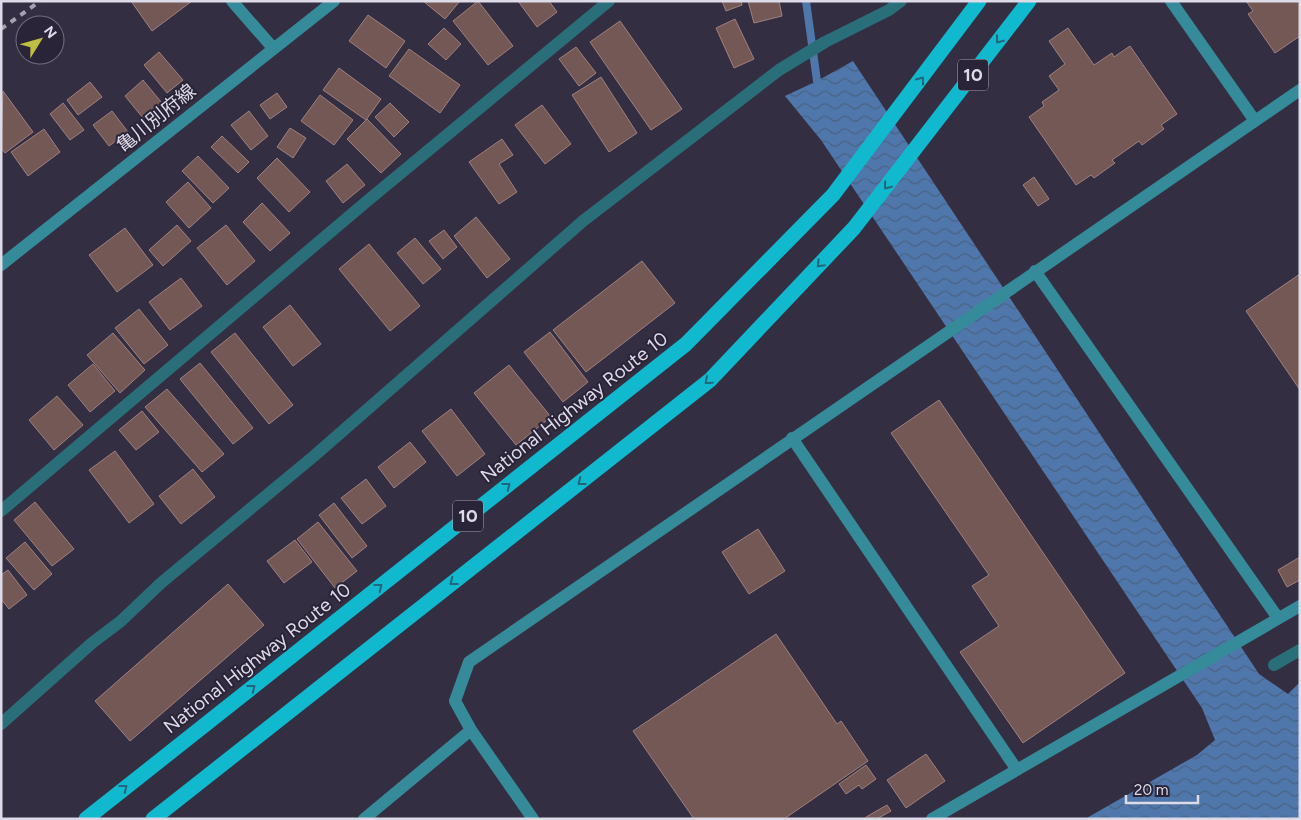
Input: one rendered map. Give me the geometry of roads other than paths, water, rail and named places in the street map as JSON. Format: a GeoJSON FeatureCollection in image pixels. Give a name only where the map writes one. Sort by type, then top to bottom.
{"type":"FeatureCollection","features":[{"type":"Feature","properties":{"kind":"highway","name":"National Highway Route 10"},"geometry":{"type":"LineString","coordinates":[[86,819],[686,344],[833,195],[892,120],[979,1]]}},
{"type":"Feature","properties":{"kind":"highway","name":"10"},"geometry":{"type":"LineString","coordinates":[[153,819],[710,380],[854,228],[918,148],[1029,1]]}},
{"type":"Feature","properties":{"kind":"street"},"geometry":{"type":"LineString","coordinates":[[232,1],[273,48]]}},
{"type":"Feature","properties":{"kind":"street","name":"亀川別府線"},"geometry":{"type":"LineString","coordinates":[[1,265],[334,1]]}},
{"type":"Feature","properties":{"kind":"street"},"geometry":{"type":"LineString","coordinates":[[1,511],[358,209],[610,1]]}},
{"type":"Feature","properties":{"kind":"street"},"geometry":{"type":"LineString","coordinates":[[1,724],[92,643],[122,621],[161,583],[314,456],[583,221],[780,70],[825,42],[889,10],[901,1]]}},
{"type":"Feature","properties":{"kind":"street"},"geometry":{"type":"LineString","coordinates":[[1171,1],[1256,120]]}},
{"type":"Feature","properties":{"kind":"street"},"geometry":{"type":"LineString","coordinates":[[534,819],[471,730],[455,701],[469,662],[932,341],[1300,90]]}},
{"type":"Feature","properties":{"kind":"street"},"geometry":{"type":"LineString","coordinates":[[1031,274],[1278,618]]}},
{"type":"Feature","properties":{"kind":"street"},"geometry":{"type":"LineString","coordinates":[[792,438],[1017,770]]}},
{"type":"Feature","properties":{"kind":"street"},"geometry":{"type":"LineString","coordinates":[[932,819],[1300,606]]}},
{"type":"Feature","properties":{"kind":"street"},"geometry":{"type":"LineString","coordinates":[[1274,665],[1300,650]]}},
{"type":"Feature","properties":{"kind":"street"},"geometry":{"type":"LineString","coordinates":[[364,819],[471,730]]}},
{"type":"Feature","properties":{"kind":"water"},"geometry":{"type":"Polygon","coordinates":[[[853,61],[1259,674],[1288,694],[1300,682],[1300,819],[1085,819],[1197,755],[1215,740],[1202,708],[821,140],[785,96],[853,61]]]}},
{"type":"Feature","properties":{"kind":"waterway"},"geometry":{"type":"LineString","coordinates":[[806,1],[817,81]]}},
{"type":"Feature","properties":{"kind":"railway"},"geometry":{"type":"LineString","coordinates":[[1,29],[40,1]]}}]}
